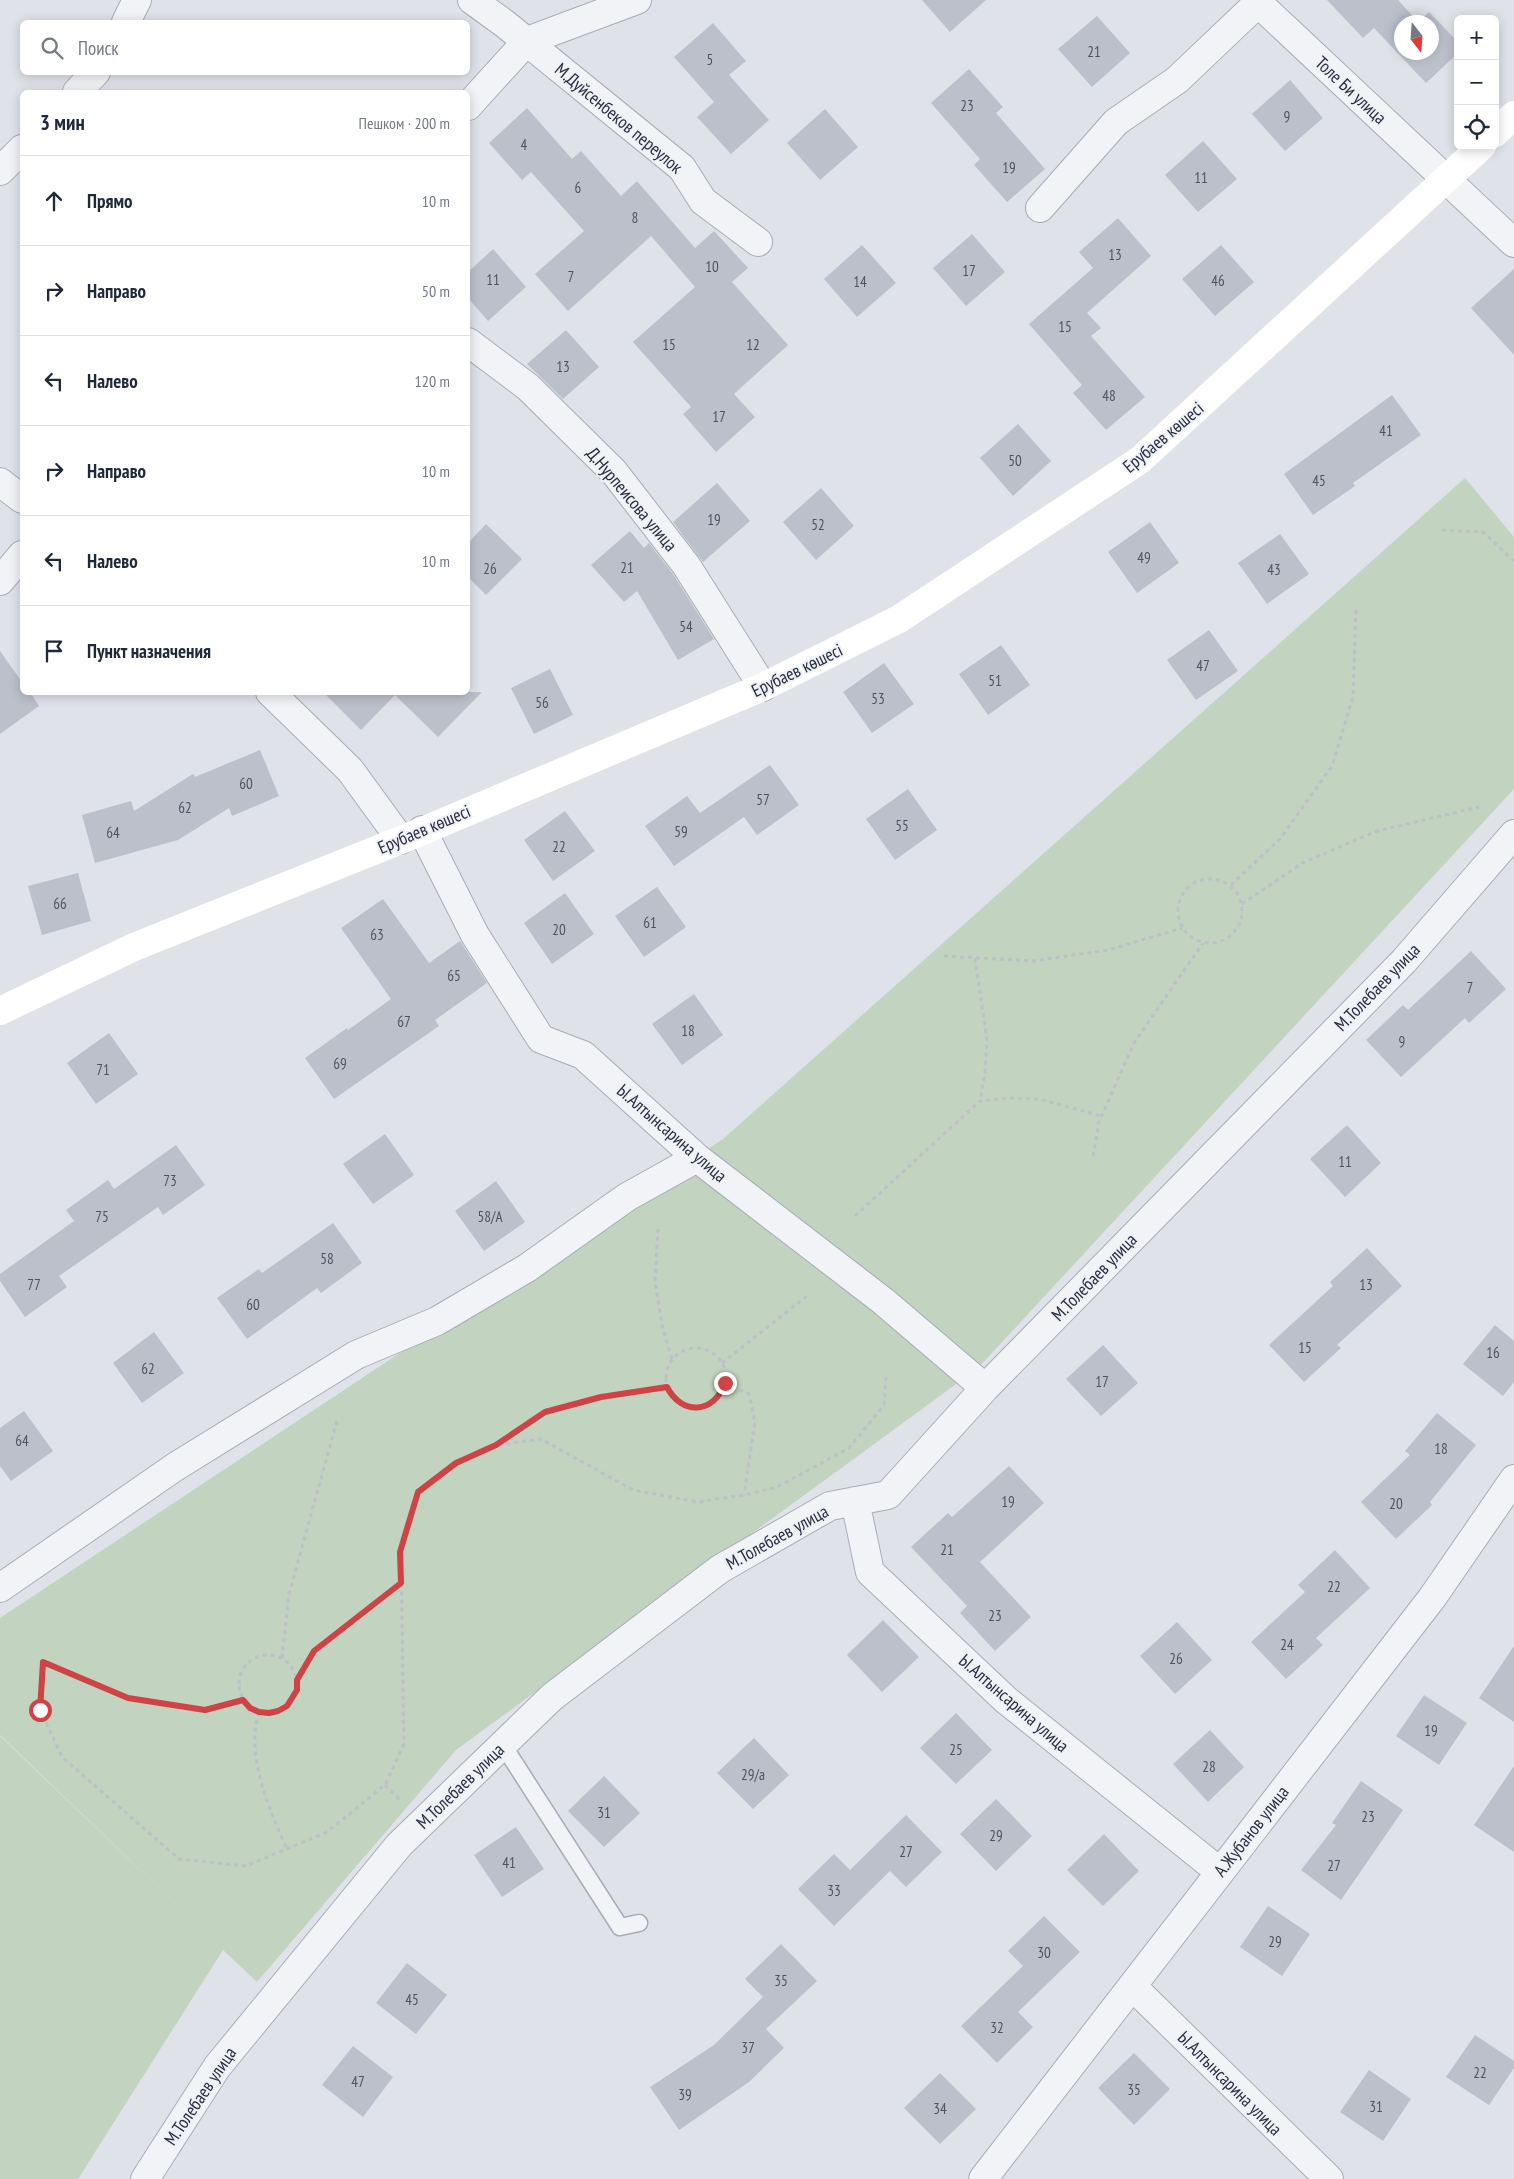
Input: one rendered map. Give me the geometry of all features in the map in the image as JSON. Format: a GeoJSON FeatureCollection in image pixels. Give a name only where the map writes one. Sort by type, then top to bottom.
{"type":"FeatureCollection","features":[{"type":"Feature","properties":{"kind":"main road"},"geometry":{"type":"LineString","coordinates":[[1499,129],[1514,115]]}},
{"type":"Feature","properties":{"kind":"main road","name":"Ерубаев көшесі"},"geometry":{"type":"LineString","coordinates":[[0,1011],[134,947],[412,835],[763,687],[899,619],[1140,460],[1478,150]]}},
{"type":"Feature","properties":{"kind":"street"},"geometry":{"type":"LineString","coordinates":[[127,20],[137,0]]}},
{"type":"Feature","properties":{"kind":"street","name":"М.Дуйсенбеков переулок"},"geometry":{"type":"LineString","coordinates":[[472,0],[527,41],[682,168],[703,201],[758,242]]}},
{"type":"Feature","properties":{"kind":"street"},"geometry":{"type":"LineString","coordinates":[[470,104],[527,41],[637,0]]}},
{"type":"Feature","properties":{"kind":"street"},"geometry":{"type":"LineString","coordinates":[[1040,208],[1116,122],[1177,80],[1257,1]]}},
{"type":"Feature","properties":{"kind":"street","name":"Толе Би улица"},"geometry":{"type":"LineString","coordinates":[[1257,1],[1446,181]]}},
{"type":"Feature","properties":{"kind":"street"},"geometry":{"type":"LineString","coordinates":[[79,90],[93,75]]}},
{"type":"Feature","properties":{"kind":"street"},"geometry":{"type":"LineString","coordinates":[[0,171],[20,151]]}},
{"type":"Feature","properties":{"kind":"street"},"geometry":{"type":"LineString","coordinates":[[1446,181],[1514,243]]}},
{"type":"Feature","properties":{"kind":"street","name":"Д.Нурпеисова улица"},"geometry":{"type":"LineString","coordinates":[[470,344],[528,387],[614,472],[686,565],[763,687]]}},
{"type":"Feature","properties":{"kind":"street"},"geometry":{"type":"LineString","coordinates":[[0,482],[20,497]]}},
{"type":"Feature","properties":{"kind":"street"},"geometry":{"type":"LineString","coordinates":[[0,581],[20,557]]}},
{"type":"Feature","properties":{"kind":"street","name":"Ы.Алтынсарина улица"},"geometry":{"type":"LineString","coordinates":[[273,695],[350,770],[412,835],[541,1038],[583,1055],[697,1158],[883,1301],[985,1388]]}},
{"type":"Feature","properties":{"kind":"street","name":"М.Толебаев улица"},"geometry":{"type":"LineString","coordinates":[[145,2179],[217,2067],[399,1845],[552,1697],[720,1569],[830,1506],[888,1494],[985,1388],[1404,961],[1514,834]]}},
{"type":"Feature","properties":{"kind":"street"},"geometry":{"type":"LineString","coordinates":[[0,1588],[191,1457],[356,1356],[437,1321],[470,1302],[527,1268],[626,1197],[697,1158]]}},
{"type":"Feature","properties":{"kind":"street","name":"А.Жубанов улица"},"geometry":{"type":"LineString","coordinates":[[983,2179],[1432,1598],[1514,1479]]}},
{"type":"Feature","properties":{"kind":"street","name":"Ы.Алтынсарина улица"},"geometry":{"type":"LineString","coordinates":[[855,1501],[870,1572],[1006,1700],[1220,1872]]}},
{"type":"Feature","properties":{"kind":"street","name":"Ы.Алтынсарина улица"},"geometry":{"type":"LineString","coordinates":[[1132,1986],[1296,2149],[1329,2179]]}},
{"type":"Feature","properties":{"kind":"lane"},"geometry":{"type":"LineString","coordinates":[[503,1745],[620,1927],[639,1923]]}},
{"type":"Feature","properties":{"kind":"path"},"geometry":{"type":"LineString","coordinates":[[1442,530],[1483,532],[1514,561]]}},
{"type":"Feature","properties":{"kind":"path"},"geometry":{"type":"LineString","coordinates":[[1230,885],[1280,839],[1332,766],[1354,697],[1356,607]]}},
{"type":"Feature","properties":{"kind":"path"},"geometry":{"type":"LineString","coordinates":[[1242,904],[1302,863],[1376,831],[1479,806]]}},
{"type":"Feature","properties":{"kind":"path"},"geometry":{"type":"LineString","coordinates":[[1210,878],[1230,885],[1238,894],[1242,904],[1242,916],[1239,926],[1224,941],[1214,944],[1203,943],[1194,939],[1182,928],[1178,915],[1178,904],[1189,886],[1210,878]]}},
{"type":"Feature","properties":{"kind":"path"},"geometry":{"type":"LineString","coordinates":[[944,956],[1033,961],[1108,950],[1182,928]]}},
{"type":"Feature","properties":{"kind":"path"},"geometry":{"type":"LineString","coordinates":[[1093,1156],[1101,1116],[1134,1043],[1203,943]]}},
{"type":"Feature","properties":{"kind":"path"},"geometry":{"type":"LineString","coordinates":[[975,958],[986,1040],[985,1072],[980,1101]]}},
{"type":"Feature","properties":{"kind":"path"},"geometry":{"type":"LineString","coordinates":[[855,1216],[980,1101],[1009,1098],[1039,1099],[1101,1116]]}},
{"type":"Feature","properties":{"kind":"path"},"geometry":{"type":"LineString","coordinates":[[658,1229],[655,1281],[662,1325],[672,1359]]}},
{"type":"Feature","properties":{"kind":"path"},"geometry":{"type":"LineString","coordinates":[[722,1363],[807,1296]]}},
{"type":"Feature","properties":{"kind":"path"},"geometry":{"type":"LineString","coordinates":[[698,1348],[708,1350],[722,1363],[726,1373],[725,1383],[716,1400],[697,1408],[688,1407],[672,1396],[667,1387],[667,1368],[679,1352],[698,1348]]}},
{"type":"Feature","properties":{"kind":"path"},"geometry":{"type":"LineString","coordinates":[[496,1445],[541,1439],[633,1490],[698,1502],[744,1495],[777,1487],[849,1448],[884,1405],[886,1378]]}},
{"type":"Feature","properties":{"kind":"path"},"geometry":{"type":"LineString","coordinates":[[725,1383],[749,1394],[756,1422],[744,1495]]}},
{"type":"Feature","properties":{"kind":"path"},"geometry":{"type":"LineString","coordinates":[[243,1700],[205,1710],[128,1698],[43,1662],[40,1710],[62,1757],[179,1859],[246,1866],[327,1832],[385,1785],[404,1744],[400,1552],[418,1492],[456,1463],[496,1445],[545,1412],[601,1397],[667,1387]]}},
{"type":"Feature","properties":{"kind":"path"},"geometry":{"type":"LineString","coordinates":[[282,1658],[289,1594],[337,1421]]}},
{"type":"Feature","properties":{"kind":"path"},"geometry":{"type":"LineString","coordinates":[[297,1680],[314,1651],[401,1583]]}},
{"type":"Feature","properties":{"kind":"path"},"geometry":{"type":"LineString","coordinates":[[264,1655],[282,1658],[289,1664],[297,1680],[297,1690],[287,1706],[269,1713],[259,1712],[250,1708],[243,1700],[239,1691],[238,1681],[241,1671],[254,1658],[264,1655]]}},
{"type":"Feature","properties":{"kind":"path"},"geometry":{"type":"LineString","coordinates":[[259,1712],[255,1735],[259,1771],[269,1808],[287,1849]]}},
{"type":"Feature","properties":{"kind":"green space"},"geometry":{"type":"Polygon","coordinates":[[[1465,478],[1514,537],[1514,789],[978,1368],[456,1750],[257,1982],[223,1950],[78,2179],[0,2179],[0,1736],[204,1931],[0,1735],[0,1618],[723,1139],[1465,478]]]}},
{"type":"Feature","properties":{"kind":"building"},"geometry":{"type":"Polygon","coordinates":[[[922,0],[986,0],[950,32],[922,0]]]}},
{"type":"Feature","properties":{"kind":"building"},"geometry":{"type":"Polygon","coordinates":[[[1327,0],[1398,0],[1412,15],[1394,15],[1394,49],[1374,28],[1363,38],[1327,0]]]}},
{"type":"Feature","properties":{"kind":"building"},"geometry":{"type":"Polygon","coordinates":[[[1097,16],[1130,53],[1092,87],[1058,49],[1097,16]]]}},
{"type":"Feature","properties":{"kind":"building"},"geometry":{"type":"Polygon","coordinates":[[[1439,22],[1454,38],[1454,57],[1426,83],[1404,60],[1439,60],[1439,22]]]}},
{"type":"Feature","properties":{"kind":"building"},"geometry":{"type":"Polygon","coordinates":[[[713,23],[746,61],[729,75],[769,120],[731,154],[697,117],[714,102],[674,57],[713,23]]]}},
{"type":"Feature","properties":{"kind":"building"},"geometry":{"type":"Polygon","coordinates":[[[969,69],[1003,107],[996,113],[1045,169],[1007,202],[974,165],[980,159],[931,103],[969,69]]]}},
{"type":"Feature","properties":{"kind":"building"},"geometry":{"type":"Polygon","coordinates":[[[1290,80],[1323,118],[1285,151],[1252,114],[1290,80]]]}},
{"type":"Feature","properties":{"kind":"building"},"geometry":{"type":"Polygon","coordinates":[[[527,108],[572,159],[581,151],[621,196],[637,181],[695,248],[714,231],[748,268],[732,282],[788,345],[734,394],[755,417],[716,452],[683,414],[691,407],[633,342],[695,287],[651,236],[568,311],[535,274],[584,231],[531,172],[522,180],[489,143],[527,108]]]}},
{"type":"Feature","properties":{"kind":"building"},"geometry":{"type":"Polygon","coordinates":[[[825,109],[858,147],[820,180],[787,143],[825,109]]]}},
{"type":"Feature","properties":{"kind":"building"},"geometry":{"type":"Polygon","coordinates":[[[1203,141],[1237,179],[1198,212],[1165,175],[1203,141]]]}},
{"type":"Feature","properties":{"kind":"building"},"geometry":{"type":"Polygon","coordinates":[[[1118,218],[1151,256],[1087,313],[1101,328],[1091,336],[1145,397],[1106,430],[1073,393],[1082,385],[1029,324],[1093,268],[1079,252],[1118,218]]]}},
{"type":"Feature","properties":{"kind":"building"},"geometry":{"type":"Polygon","coordinates":[[[972,234],[1005,272],[966,306],[933,268],[972,234]]]}},
{"type":"Feature","properties":{"kind":"building"},"geometry":{"type":"Polygon","coordinates":[[[862,245],[896,283],[857,317],[824,279],[862,245]]]}},
{"type":"Feature","properties":{"kind":"building"},"geometry":{"type":"Polygon","coordinates":[[[1221,245],[1254,282],[1215,316],[1182,279],[1221,245]]]}},
{"type":"Feature","properties":{"kind":"building"},"geometry":{"type":"Polygon","coordinates":[[[493,249],[526,287],[488,321],[470,300],[470,270],[493,249]]]}},
{"type":"Feature","properties":{"kind":"building"},"geometry":{"type":"Polygon","coordinates":[[[1514,269],[1514,355],[1471,308],[1514,269]]]}},
{"type":"Feature","properties":{"kind":"building"},"geometry":{"type":"Polygon","coordinates":[[[566,330],[599,367],[563,399],[527,364],[566,330]]]}},
{"type":"Feature","properties":{"kind":"building"},"geometry":{"type":"Polygon","coordinates":[[[1392,395],[1421,435],[1353,483],[1355,486],[1313,515],[1284,474],[1392,395]]]}},
{"type":"Feature","properties":{"kind":"building"},"geometry":{"type":"Polygon","coordinates":[[[1018,424],[1051,461],[1013,496],[980,458],[1018,424]]]}},
{"type":"Feature","properties":{"kind":"building"},"geometry":{"type":"Polygon","coordinates":[[[717,483],[750,521],[703,562],[673,522],[717,483]]]}},
{"type":"Feature","properties":{"kind":"building"},"geometry":{"type":"Polygon","coordinates":[[[821,488],[854,526],[816,560],[783,522],[821,488]]]}},
{"type":"Feature","properties":{"kind":"building"},"geometry":{"type":"Polygon","coordinates":[[[1150,522],[1179,563],[1137,593],[1108,552],[1150,522]]]}},
{"type":"Feature","properties":{"kind":"building"},"geometry":{"type":"Polygon","coordinates":[[[486,524],[522,559],[486,595],[470,579],[470,541],[486,524]]]}},
{"type":"Feature","properties":{"kind":"building"},"geometry":{"type":"Polygon","coordinates":[[[630,531],[644,548],[649,543],[673,574],[714,639],[678,660],[637,591],[624,602],[591,565],[630,531]]]}},
{"type":"Feature","properties":{"kind":"building"},"geometry":{"type":"Polygon","coordinates":[[[1280,534],[1309,574],[1267,604],[1238,563],[1280,534]]]}},
{"type":"Feature","properties":{"kind":"building"},"geometry":{"type":"Polygon","coordinates":[[[1209,630],[1238,671],[1196,700],[1167,660],[1209,630]]]}},
{"type":"Feature","properties":{"kind":"building"},"geometry":{"type":"Polygon","coordinates":[[[1001,645],[1030,685],[988,715],[959,674],[1001,645]]]}},
{"type":"Feature","properties":{"kind":"building"},"geometry":{"type":"Polygon","coordinates":[[[0,651],[20,679],[20,695],[32,695],[39,706],[0,734],[0,651]]]}},
{"type":"Feature","properties":{"kind":"building"},"geometry":{"type":"Polygon","coordinates":[[[884,663],[914,704],[872,733],[843,692],[884,663]]]}},
{"type":"Feature","properties":{"kind":"building"},"geometry":{"type":"Polygon","coordinates":[[[550,669],[573,715],[534,734],[511,688],[550,669]]]}},
{"type":"Feature","properties":{"kind":"building"},"geometry":{"type":"Polygon","coordinates":[[[470,692],[482,692],[438,737],[395,695],[470,695],[470,692]]]}},
{"type":"Feature","properties":{"kind":"building"},"geometry":{"type":"Polygon","coordinates":[[[326,695],[395,695],[361,730],[326,695]]]}},
{"type":"Feature","properties":{"kind":"building"},"geometry":{"type":"Polygon","coordinates":[[[260,750],[279,796],[232,816],[229,808],[178,840],[95,863],[82,815],[131,801],[134,811],[193,774],[195,777],[260,750]]]}},
{"type":"Feature","properties":{"kind":"building"},"geometry":{"type":"Polygon","coordinates":[[[770,765],[799,805],[757,835],[744,817],[674,866],[645,826],[687,796],[700,813],[770,765]]]}},
{"type":"Feature","properties":{"kind":"building"},"geometry":{"type":"Polygon","coordinates":[[[908,789],[937,830],[895,860],[866,819],[908,789]]]}},
{"type":"Feature","properties":{"kind":"building"},"geometry":{"type":"Polygon","coordinates":[[[565,811],[595,851],[553,881],[524,840],[565,811]]]}},
{"type":"Feature","properties":{"kind":"building"},"geometry":{"type":"Polygon","coordinates":[[[78,873],[91,921],[42,935],[28,886],[78,873]]]}},
{"type":"Feature","properties":{"kind":"building"},"geometry":{"type":"Polygon","coordinates":[[[657,887],[686,927],[644,957],[615,916],[657,887]]]}},
{"type":"Feature","properties":{"kind":"building"},"geometry":{"type":"Polygon","coordinates":[[[565,893],[594,934],[552,964],[524,923],[565,893]]]}},
{"type":"Feature","properties":{"kind":"building"},"geometry":{"type":"Polygon","coordinates":[[[383,899],[429,963],[460,941],[487,983],[435,1020],[439,1026],[334,1099],[305,1058],[391,999],[341,928],[383,899]]]}},
{"type":"Feature","properties":{"kind":"building"},"geometry":{"type":"Polygon","coordinates":[[[1471,951],[1506,989],[1469,1023],[1465,1018],[1401,1077],[1366,1040],[1403,1005],[1408,1010],[1471,951]]]}},
{"type":"Feature","properties":{"kind":"building"},"geometry":{"type":"Polygon","coordinates":[[[694,994],[723,1035],[682,1065],[652,1024],[694,994]]]}},
{"type":"Feature","properties":{"kind":"building"},"geometry":{"type":"Polygon","coordinates":[[[109,1033],[138,1074],[96,1104],[67,1063],[109,1033]]]}},
{"type":"Feature","properties":{"kind":"building"},"geometry":{"type":"Polygon","coordinates":[[[1347,1125],[1381,1163],[1345,1197],[1310,1159],[1347,1125]]]}},
{"type":"Feature","properties":{"kind":"building"},"geometry":{"type":"Polygon","coordinates":[[[385,1134],[414,1175],[373,1204],[343,1164],[385,1134]]]}},
{"type":"Feature","properties":{"kind":"building"},"geometry":{"type":"Polygon","coordinates":[[[176,1145],[205,1185],[163,1215],[158,1207],[59,1276],[67,1287],[25,1317],[0,1281],[0,1274],[74,1221],[66,1210],[108,1180],[114,1189],[176,1145]]]}},
{"type":"Feature","properties":{"kind":"building"},"geometry":{"type":"Polygon","coordinates":[[[496,1181],[525,1222],[484,1251],[455,1211],[496,1181]]]}},
{"type":"Feature","properties":{"kind":"building"},"geometry":{"type":"Polygon","coordinates":[[[333,1223],[362,1263],[321,1293],[317,1288],[247,1339],[217,1298],[259,1269],[262,1273],[333,1223]]]}},
{"type":"Feature","properties":{"kind":"building"},"geometry":{"type":"Polygon","coordinates":[[[1367,1248],[1402,1286],[1337,1345],[1341,1348],[1304,1382],[1269,1345],[1333,1286],[1330,1282],[1367,1248]]]}},
{"type":"Feature","properties":{"kind":"building"},"geometry":{"type":"Polygon","coordinates":[[[1495,1325],[1514,1341],[1514,1382],[1503,1396],[1463,1364],[1495,1325]]]}},
{"type":"Feature","properties":{"kind":"building"},"geometry":{"type":"Polygon","coordinates":[[[154,1332],[184,1373],[142,1403],[113,1363],[154,1332]]]}},
{"type":"Feature","properties":{"kind":"building"},"geometry":{"type":"Polygon","coordinates":[[[1103,1345],[1138,1383],[1101,1416],[1066,1379],[1103,1345]]]}},
{"type":"Feature","properties":{"kind":"building"},"geometry":{"type":"Polygon","coordinates":[[[24,1411],[53,1451],[11,1481],[0,1466],[0,1428],[24,1411]]]}},
{"type":"Feature","properties":{"kind":"building"},"geometry":{"type":"Polygon","coordinates":[[[1437,1413],[1476,1445],[1430,1502],[1432,1505],[1396,1539],[1361,1502],[1410,1455],[1405,1451],[1437,1413]]]}},
{"type":"Feature","properties":{"kind":"building"},"geometry":{"type":"Polygon","coordinates":[[[1009,1466],[1044,1503],[980,1562],[1031,1617],[995,1651],[960,1613],[967,1606],[911,1547],[948,1513],[952,1517],[1009,1466]]]}},
{"type":"Feature","properties":{"kind":"building"},"geometry":{"type":"Polygon","coordinates":[[[1335,1550],[1370,1588],[1316,1638],[1323,1645],[1286,1679],[1251,1642],[1305,1592],[1298,1585],[1335,1550]]]}},
{"type":"Feature","properties":{"kind":"building"},"geometry":{"type":"Polygon","coordinates":[[[883,1620],[919,1657],[882,1692],[847,1655],[883,1620]]]}},
{"type":"Feature","properties":{"kind":"building"},"geometry":{"type":"Polygon","coordinates":[[[1177,1622],[1212,1660],[1175,1694],[1140,1656],[1177,1622]]]}},
{"type":"Feature","properties":{"kind":"building"},"geometry":{"type":"Polygon","coordinates":[[[1514,1646],[1514,1722],[1479,1698],[1514,1646]]]}},
{"type":"Feature","properties":{"kind":"building"},"geometry":{"type":"Polygon","coordinates":[[[1424,1695],[1467,1723],[1439,1765],[1396,1736],[1424,1695]]]}},
{"type":"Feature","properties":{"kind":"building"},"geometry":{"type":"Polygon","coordinates":[[[956,1713],[992,1750],[956,1784],[920,1748],[956,1713]]]}},
{"type":"Feature","properties":{"kind":"building"},"geometry":{"type":"Polygon","coordinates":[[[1210,1730],[1244,1767],[1208,1802],[1173,1764],[1210,1730]]]}},
{"type":"Feature","properties":{"kind":"building"},"geometry":{"type":"Polygon","coordinates":[[[754,1738],[789,1775],[753,1809],[717,1773],[754,1738]]]}},
{"type":"Feature","properties":{"kind":"building"},"geometry":{"type":"Polygon","coordinates":[[[1514,1766],[1514,1852],[1474,1825],[1514,1766]]]}},
{"type":"Feature","properties":{"kind":"building"},"geometry":{"type":"Polygon","coordinates":[[[604,1776],[640,1813],[604,1847],[568,1811],[604,1776]]]}},
{"type":"Feature","properties":{"kind":"building"},"geometry":{"type":"Polygon","coordinates":[[[1361,1781],[1403,1810],[1341,1900],[1301,1870],[1336,1825],[1332,1823],[1361,1781]]]}},
{"type":"Feature","properties":{"kind":"building"},"geometry":{"type":"Polygon","coordinates":[[[996,1799],[1032,1836],[996,1871],[960,1834],[996,1799]]]}},
{"type":"Feature","properties":{"kind":"building"},"geometry":{"type":"Polygon","coordinates":[[[906,1815],[942,1852],[906,1887],[890,1871],[834,1926],[798,1889],[834,1854],[850,1870],[906,1815]]]}},
{"type":"Feature","properties":{"kind":"building"},"geometry":{"type":"Polygon","coordinates":[[[516,1827],[544,1869],[502,1897],[474,1855],[516,1827]]]}},
{"type":"Feature","properties":{"kind":"building"},"geometry":{"type":"Polygon","coordinates":[[[1104,1834],[1139,1871],[1103,1906],[1067,1870],[1104,1834]]]}},
{"type":"Feature","properties":{"kind":"building"},"geometry":{"type":"Polygon","coordinates":[[[1268,1906],[1310,1934],[1282,1976],[1240,1947],[1268,1906]]]}},
{"type":"Feature","properties":{"kind":"building"},"geometry":{"type":"Polygon","coordinates":[[[1044,1916],[1080,1952],[1018,2012],[1033,2027],[997,2063],[961,2026],[1023,1966],[1008,1951],[1044,1916]]]}},
{"type":"Feature","properties":{"kind":"building"},"geometry":{"type":"Polygon","coordinates":[[[781,1944],[817,1981],[766,2029],[784,2048],[749,2082],[679,2130],[650,2087],[714,2045],[763,1997],[745,1979],[781,1944]]]}},
{"type":"Feature","properties":{"kind":"building"},"geometry":{"type":"Polygon","coordinates":[[[407,1963],[447,1995],[416,2034],[376,2003],[407,1963]]]}},
{"type":"Feature","properties":{"kind":"building"},"geometry":{"type":"Polygon","coordinates":[[[1475,2035],[1514,2061],[1514,2068],[1489,2105],[1446,2077],[1475,2035]]]}},
{"type":"Feature","properties":{"kind":"building"},"geometry":{"type":"Polygon","coordinates":[[[353,2046],[393,2077],[363,2117],[322,2085],[353,2046]]]}},
{"type":"Feature","properties":{"kind":"building"},"geometry":{"type":"Polygon","coordinates":[[[1134,2053],[1170,2089],[1134,2125],[1098,2088],[1134,2053]]]}},
{"type":"Feature","properties":{"kind":"building"},"geometry":{"type":"Polygon","coordinates":[[[1369,2070],[1411,2099],[1383,2141],[1340,2112],[1369,2070]]]}},
{"type":"Feature","properties":{"kind":"building"},"geometry":{"type":"Polygon","coordinates":[[[940,2073],[976,2109],[940,2144],[904,2108],[940,2073]]]}},
{"type":"Feature","properties":{"kind":"route"},"geometry":{"type":"LineString","coordinates":[[40,1710],[43,1662],[128,1698],[205,1710],[243,1700],[250,1708],[259,1712],[269,1713],[278,1711],[287,1706],[293,1699],[297,1690],[297,1680],[314,1651],[401,1583],[400,1552],[418,1492],[456,1463],[496,1445],[545,1412],[601,1397],[667,1387],[672,1396],[679,1402],[688,1407],[697,1408],[716,1400],[722,1393],[725,1383]]}}]}
